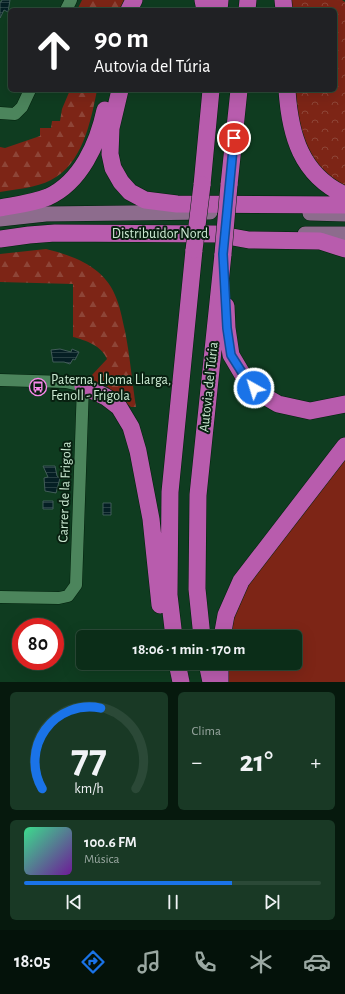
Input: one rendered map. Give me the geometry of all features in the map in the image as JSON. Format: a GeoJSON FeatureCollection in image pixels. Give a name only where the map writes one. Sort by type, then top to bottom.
{"type":"FeatureCollection","features":[{"type":"Feature","properties":{"kind":"highway"},"geometry":{"type":"LineString","coordinates":[[0,208],[48,197],[66,185],[83,167],[101,127],[109,92]]}},
{"type":"Feature","properties":{"kind":"highway"},"geometry":{"type":"LineString","coordinates":[[120,92],[111,128],[110,154],[113,168],[121,182],[130,192],[145,200],[177,204],[345,204]]}},
{"type":"Feature","properties":{"kind":"highway"},"geometry":{"type":"LineString","coordinates":[[206,92],[210,107]]}},
{"type":"Feature","properties":{"kind":"highway","name":"Autovia del Túria"},"geometry":{"type":"LineString","coordinates":[[173,630],[169,595],[170,492],[194,250],[212,92]]}},
{"type":"Feature","properties":{"kind":"highway","name":"Autovia del Túria"},"geometry":{"type":"LineString","coordinates":[[201,630],[197,589],[198,495],[239,92]]}},
{"type":"Feature","properties":{"kind":"highway"},"geometry":{"type":"LineString","coordinates":[[288,92],[288,108],[293,134],[301,156],[329,187],[345,195]]}},
{"type":"Feature","properties":{"kind":"highway","name":"Distribuïdor Nord"},"geometry":{"type":"LineString","coordinates":[[0,239],[55,233],[216,234]]}},
{"type":"Feature","properties":{"kind":"highway"},"geometry":{"type":"LineString","coordinates":[[216,234],[249,240],[320,241],[345,250]]}},
{"type":"Feature","properties":{"kind":"highway"},"geometry":{"type":"LineString","coordinates":[[223,254],[227,328],[231,355],[248,382],[261,394],[278,404],[310,412],[345,404]]}},
{"type":"Feature","properties":{"kind":"highway"},"geometry":{"type":"LineString","coordinates":[[83,386],[106,397],[119,407],[131,427],[138,451],[151,519],[163,630]]}},
{"type":"Feature","properties":{"kind":"highway"},"geometry":{"type":"LineString","coordinates":[[223,630],[226,615],[241,581],[345,446]]}},
{"type":"Feature","properties":{"kind":"highway"},"geometry":{"type":"LineString","coordinates":[[178,670],[180,682]]}},
{"type":"Feature","properties":{"kind":"highway"},"geometry":{"type":"LineString","coordinates":[[208,670],[211,682]]}},
{"type":"Feature","properties":{"kind":"highway"},"geometry":{"type":"LineString","coordinates":[[220,670],[220,682]]}},
{"type":"Feature","properties":{"kind":"main road","name":"Distribuïdor Nord"},"geometry":{"type":"LineString","coordinates":[[0,219],[46,214],[244,212],[345,214]]}},
{"type":"Feature","properties":{"kind":"main road","name":"Distribuïdor Nord"},"geometry":{"type":"LineString","coordinates":[[216,234],[345,234]]}},
{"type":"Feature","properties":{"kind":"street"},"geometry":{"type":"LineString","coordinates":[[0,113],[15,114],[22,107],[29,92]]}},
{"type":"Feature","properties":{"kind":"street"},"geometry":{"type":"LineString","coordinates":[[0,380],[66,382],[83,386]]}},
{"type":"Feature","properties":{"kind":"street","name":"Carrer de la Frigola"},"geometry":{"type":"LineString","coordinates":[[0,597],[59,598],[68,596],[76,585],[83,386]]}},
{"type":"Feature","properties":{"kind":"green space"},"geometry":{"type":"Polygon","coordinates":[[[82,0],[124,0],[120,8],[78,8],[82,0]]]}},
{"type":"Feature","properties":{"kind":"green space"},"geometry":{"type":"Polygon","coordinates":[[[291,0],[342,0],[345,2],[345,189],[326,175],[309,154],[298,129],[294,92],[337,92],[337,8],[291,8],[291,0]]]}},
{"type":"Feature","properties":{"kind":"green space"},"geometry":{"type":"Polygon","coordinates":[[[69,92],[97,92],[88,128],[78,153],[70,164],[62,173],[45,183],[32,187],[0,192],[0,147],[5,148],[40,136],[40,128],[51,128],[52,121],[60,121],[62,109],[69,92]]]}},
{"type":"Feature","properties":{"kind":"green space"},"geometry":{"type":"Polygon","coordinates":[[[46,249],[66,255],[86,264],[103,277],[110,285],[121,312],[136,407],[131,407],[108,387],[92,380],[94,377],[92,375],[107,359],[105,354],[97,347],[73,337],[73,284],[0,282],[0,254],[46,249]]]}},
{"type":"Feature","properties":{"kind":"green space"},"geometry":{"type":"Polygon","coordinates":[[[345,458],[345,682],[228,682],[227,670],[302,670],[302,630],[229,630],[231,615],[250,580],[345,458]]]}},
{"type":"Feature","properties":{"kind":"water"},"geometry":{"type":"Polygon","coordinates":[[[2,0],[10,0],[8,12],[4,10],[0,18],[0,2],[2,0]]]}},
{"type":"Feature","properties":{"kind":"water"},"geometry":{"type":"Polygon","coordinates":[[[60,349],[71,352],[72,349],[79,352],[75,360],[73,359],[70,364],[64,362],[53,362],[51,350],[60,349]]]}},
{"type":"Feature","properties":{"kind":"water"},"geometry":{"type":"Polygon","coordinates":[[[43,466],[55,466],[57,476],[60,478],[56,493],[45,491],[44,478],[48,477],[43,466]]]}},
{"type":"Feature","properties":{"kind":"water"},"geometry":{"type":"Polygon","coordinates":[[[43,501],[53,501],[53,509],[43,509],[43,501]]]}},
{"type":"Feature","properties":{"kind":"water"},"geometry":{"type":"Polygon","coordinates":[[[103,503],[111,503],[111,515],[103,515],[103,503]]]}},
{"type":"Feature","properties":{"kind":"place","name":"Paterna, Lloma Llarga, Fenoll - Frigola"},"geometry":{"type":"Point","coordinates":[38,387]}},
{"type":"Feature","properties":{"kind":"route"},"geometry":{"type":"LineString","coordinates":[[234,138],[223,254],[227,328],[231,355],[248,382],[254,388]]}}]}
